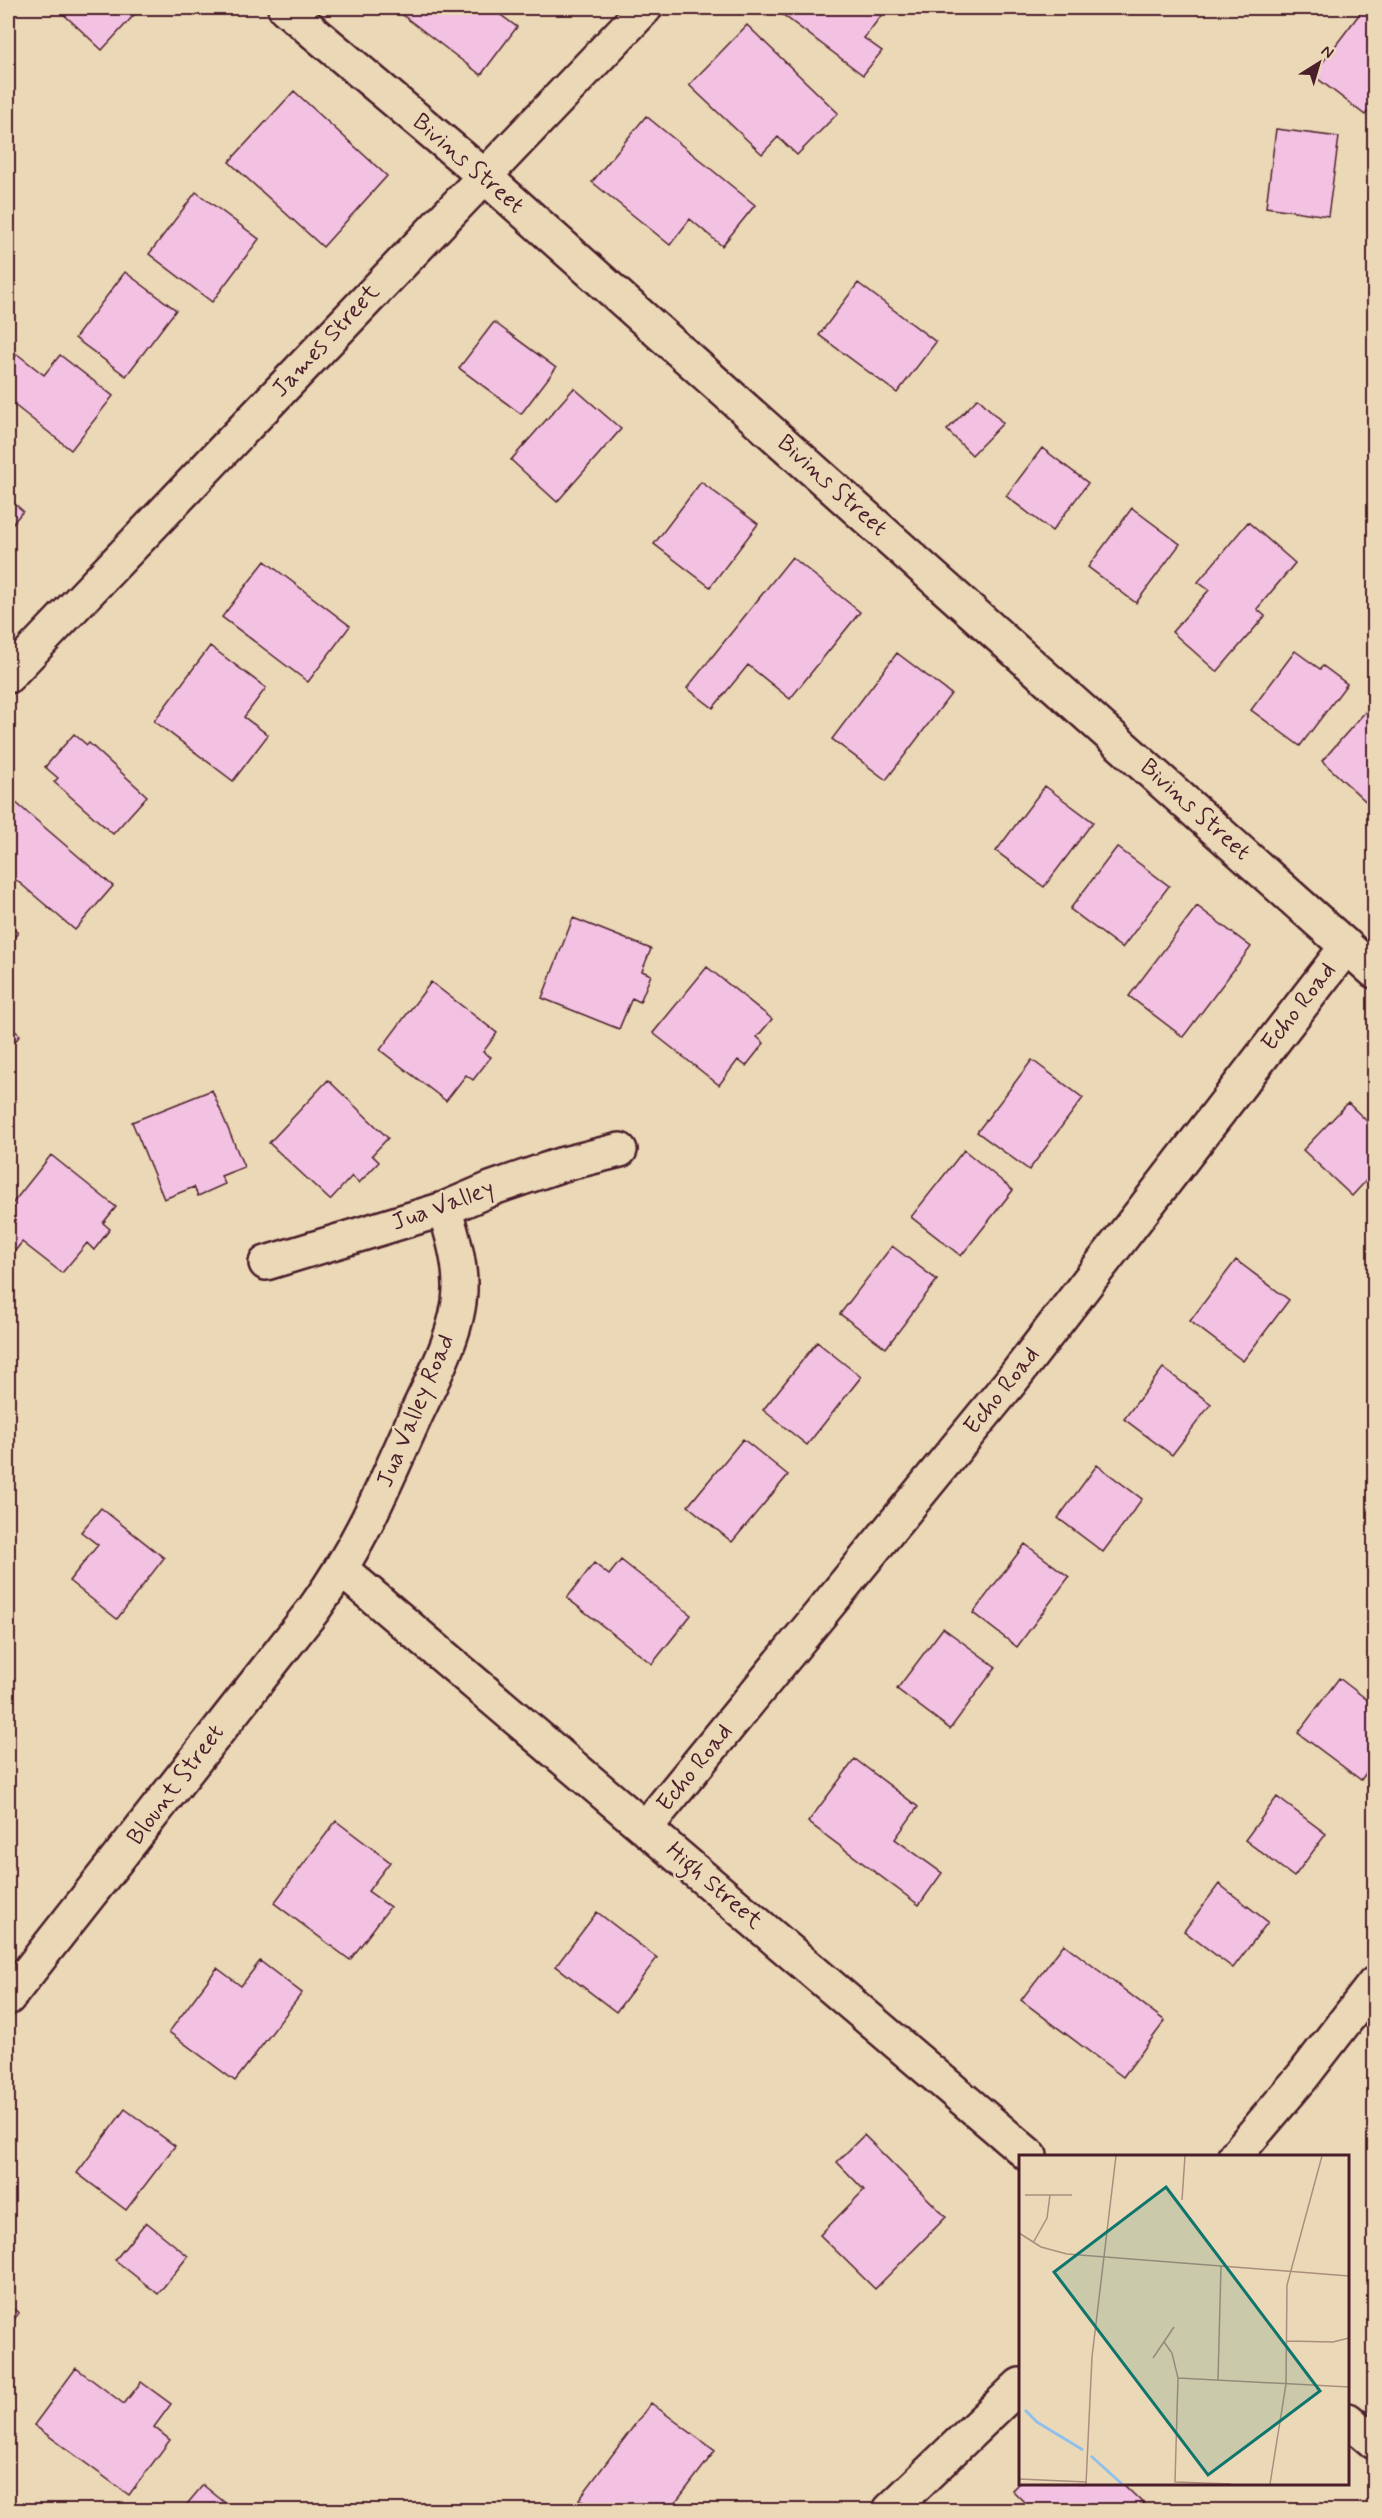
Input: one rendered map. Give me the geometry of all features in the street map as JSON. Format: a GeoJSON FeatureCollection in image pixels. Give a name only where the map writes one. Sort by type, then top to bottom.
{"type":"FeatureCollection","features":[{"type":"Feature","properties":{"kind":"street","name":"Bivins Street"},"geometry":{"type":"LineString","coordinates":[[285,8],[483,176],[1374,971]]}},
{"type":"Feature","properties":{"kind":"street","name":"James Street"},"geometry":{"type":"LineString","coordinates":[[8,676],[645,8]]}},
{"type":"Feature","properties":{"kind":"street","name":"Echo Road"},"geometry":{"type":"LineString","coordinates":[[646,1827],[1012,1380],[1347,946]]}},
{"type":"Feature","properties":{"kind":"street","name":"Jua Valley"},"geometry":{"type":"LineString","coordinates":[[266,1263],[444,1209],[493,1188],[549,1169],[620,1150]]}},
{"type":"Feature","properties":{"kind":"street","name":"Jua Valley Road"},"geometry":{"type":"LineString","coordinates":[[342,1570],[361,1536],[448,1345],[460,1291],[454,1239],[444,1209]]}},
{"type":"Feature","properties":{"kind":"street","name":"High Street"},"geometry":{"type":"LineString","coordinates":[[342,1570],[1028,2155]]}},
{"type":"Feature","properties":{"kind":"street","name":"Blount Street"},"geometry":{"type":"LineString","coordinates":[[8,1998],[118,1860],[342,1570]]}},
{"type":"Feature","properties":{"kind":"street"},"geometry":{"type":"LineString","coordinates":[[1237,2155],[1303,2076],[1374,1983]]}},
{"type":"Feature","properties":{"kind":"street"},"geometry":{"type":"LineString","coordinates":[[890,2511],[1019,2386]]}},
{"type":"Feature","properties":{"kind":"street"},"geometry":{"type":"LineString","coordinates":[[1349,2422],[1374,2442]]}},
{"type":"Feature","properties":{"kind":"building"},"geometry":{"type":"Polygon","coordinates":[[[57,8],[126,8],[134,15],[102,50],[57,8]]]}},
{"type":"Feature","properties":{"kind":"building"},"geometry":{"type":"Polygon","coordinates":[[[398,8],[491,8],[517,27],[481,75],[396,10],[398,8]]]}},
{"type":"Feature","properties":{"kind":"building"},"geometry":{"type":"Polygon","coordinates":[[[780,8],[887,8],[864,38],[882,51],[863,75],[778,11],[780,8]]]}},
{"type":"Feature","properties":{"kind":"building"},"geometry":{"type":"Polygon","coordinates":[[[1364,8],[1374,12],[1374,103],[1365,115],[1313,75],[1364,8]]]}},
{"type":"Feature","properties":{"kind":"building"},"geometry":{"type":"Polygon","coordinates":[[[747,25],[838,113],[797,155],[778,137],[762,154],[689,85],[747,25]]]}},
{"type":"Feature","properties":{"kind":"building"},"geometry":{"type":"Polygon","coordinates":[[[294,91],[387,176],[323,247],[229,162],[294,91]]]}},
{"type":"Feature","properties":{"kind":"building"},"geometry":{"type":"Polygon","coordinates":[[[646,116],[755,205],[722,246],[690,219],[670,245],[592,182],[646,116]]]}},
{"type":"Feature","properties":{"kind":"building"},"geometry":{"type":"Polygon","coordinates":[[[1276,129],[1339,137],[1328,216],[1266,207],[1276,129]]]}},
{"type":"Feature","properties":{"kind":"building"},"geometry":{"type":"Polygon","coordinates":[[[196,192],[259,239],[212,302],[149,254],[196,192]]]}},
{"type":"Feature","properties":{"kind":"building"},"geometry":{"type":"Polygon","coordinates":[[[125,272],[176,310],[126,376],[75,338],[125,272]]]}},
{"type":"Feature","properties":{"kind":"building"},"geometry":{"type":"Polygon","coordinates":[[[858,283],[936,342],[897,393],[819,335],[858,283]]]}},
{"type":"Feature","properties":{"kind":"building"},"geometry":{"type":"Polygon","coordinates":[[[494,322],[556,368],[521,414],[459,368],[494,322]]]}},
{"type":"Feature","properties":{"kind":"building"},"geometry":{"type":"Polygon","coordinates":[[[17,354],[44,375],[60,355],[113,396],[71,450],[8,400],[8,366],[17,354]]]}},
{"type":"Feature","properties":{"kind":"building"},"geometry":{"type":"Polygon","coordinates":[[[574,388],[621,429],[557,502],[511,460],[574,388]]]}},
{"type":"Feature","properties":{"kind":"building"},"geometry":{"type":"Polygon","coordinates":[[[978,398],[1003,423],[972,455],[947,430],[978,398]]]}},
{"type":"Feature","properties":{"kind":"building"},"geometry":{"type":"Polygon","coordinates":[[[1042,448],[1088,483],[1052,531],[1006,496],[1042,448]]]}},
{"type":"Feature","properties":{"kind":"building"},"geometry":{"type":"Polygon","coordinates":[[[701,482],[758,524],[710,587],[654,544],[701,482]]]}},
{"type":"Feature","properties":{"kind":"building"},"geometry":{"type":"Polygon","coordinates":[[[8,498],[23,511],[8,529],[8,498]]]}},
{"type":"Feature","properties":{"kind":"building"},"geometry":{"type":"Polygon","coordinates":[[[1132,508],[1180,544],[1136,603],[1088,567],[1132,508]]]}},
{"type":"Feature","properties":{"kind":"building"},"geometry":{"type":"Polygon","coordinates":[[[1248,522],[1295,563],[1257,609],[1265,616],[1217,672],[1172,632],[1209,590],[1198,582],[1248,522]]]}},
{"type":"Feature","properties":{"kind":"building"},"geometry":{"type":"Polygon","coordinates":[[[792,557],[860,612],[790,699],[748,665],[713,708],[687,688],[792,557]]]}},
{"type":"Feature","properties":{"kind":"building"},"geometry":{"type":"Polygon","coordinates":[[[265,561],[350,626],[308,682],[222,617],[265,561]]]}},
{"type":"Feature","properties":{"kind":"building"},"geometry":{"type":"Polygon","coordinates":[[[210,646],[266,688],[244,717],[268,735],[233,781],[154,721],[210,646]]]}},
{"type":"Feature","properties":{"kind":"building"},"geometry":{"type":"Polygon","coordinates":[[[1295,651],[1320,669],[1323,666],[1347,684],[1300,746],[1251,710],[1295,651]]]}},
{"type":"Feature","properties":{"kind":"building"},"geometry":{"type":"Polygon","coordinates":[[[897,653],[951,694],[886,780],[832,739],[897,653]]]}},
{"type":"Feature","properties":{"kind":"building"},"geometry":{"type":"Polygon","coordinates":[[[1374,702],[1374,806],[1373,808],[1322,761],[1374,702]]]}},
{"type":"Feature","properties":{"kind":"building"},"geometry":{"type":"Polygon","coordinates":[[[74,734],[87,745],[89,743],[147,796],[113,834],[54,782],[58,778],[45,767],[74,734]]]}},
{"type":"Feature","properties":{"kind":"building"},"geometry":{"type":"Polygon","coordinates":[[[1045,786],[1093,822],[1044,887],[996,851],[1045,786]]]}},
{"type":"Feature","properties":{"kind":"building"},"geometry":{"type":"Polygon","coordinates":[[[15,802],[113,886],[75,930],[8,873],[8,811],[15,802]]]}},
{"type":"Feature","properties":{"kind":"building"},"geometry":{"type":"Polygon","coordinates":[[[1117,847],[1169,886],[1122,948],[1070,909],[1117,847]]]}},
{"type":"Feature","properties":{"kind":"building"},"geometry":{"type":"Polygon","coordinates":[[[1197,906],[1251,947],[1183,1037],[1129,996],[1197,906]]]}},
{"type":"Feature","properties":{"kind":"building"},"geometry":{"type":"Polygon","coordinates":[[[573,918],[651,949],[642,971],[651,975],[640,1002],[632,998],[619,1029],[542,998],[573,918]]]}},
{"type":"Feature","properties":{"kind":"building"},"geometry":{"type":"Polygon","coordinates":[[[8,922],[18,933],[8,944],[8,922]]]}},
{"type":"Feature","properties":{"kind":"building"},"geometry":{"type":"Polygon","coordinates":[[[707,967],[772,1019],[757,1037],[764,1043],[746,1066],[738,1060],[719,1085],[653,1033],[707,967]]]}},
{"type":"Feature","properties":{"kind":"building"},"geometry":{"type":"Polygon","coordinates":[[[431,982],[497,1033],[483,1052],[491,1057],[473,1080],[466,1075],[446,1101],[380,1050],[431,982]]]}},
{"type":"Feature","properties":{"kind":"building"},"geometry":{"type":"Polygon","coordinates":[[[8,1025],[20,1035],[8,1051],[8,1025]]]}},
{"type":"Feature","properties":{"kind":"building"},"geometry":{"type":"Polygon","coordinates":[[[1032,1060],[1083,1098],[1029,1170],[977,1132],[1032,1060]]]}},
{"type":"Feature","properties":{"kind":"building"},"geometry":{"type":"Polygon","coordinates":[[[328,1080],[388,1138],[372,1155],[379,1162],[359,1183],[352,1176],[330,1200],[269,1143],[328,1080]]]}},
{"type":"Feature","properties":{"kind":"building"},"geometry":{"type":"Polygon","coordinates":[[[212,1090],[244,1167],[221,1176],[225,1184],[198,1196],[194,1187],[164,1199],[132,1122],[212,1090]]]}},
{"type":"Feature","properties":{"kind":"building"},"geometry":{"type":"Polygon","coordinates":[[[1348,1103],[1374,1128],[1374,1172],[1352,1196],[1303,1150],[1348,1103]]]}},
{"type":"Feature","properties":{"kind":"building"},"geometry":{"type":"Polygon","coordinates":[[[964,1150],[1013,1190],[961,1256],[911,1217],[964,1150]]]}},
{"type":"Feature","properties":{"kind":"building"},"geometry":{"type":"Polygon","coordinates":[[[51,1155],[116,1207],[103,1223],[110,1229],[94,1250],[87,1243],[62,1273],[22,1242],[11,1256],[8,1253],[8,1209],[51,1155]]]}},
{"type":"Feature","properties":{"kind":"building"},"geometry":{"type":"Polygon","coordinates":[[[892,1246],[937,1280],[886,1348],[840,1314],[892,1246]]]}},
{"type":"Feature","properties":{"kind":"building"},"geometry":{"type":"Polygon","coordinates":[[[1236,1260],[1289,1300],[1243,1361],[1190,1321],[1236,1260]]]}},
{"type":"Feature","properties":{"kind":"building"},"geometry":{"type":"Polygon","coordinates":[[[817,1342],[861,1377],[807,1445],[763,1410],[817,1342]]]}},
{"type":"Feature","properties":{"kind":"building"},"geometry":{"type":"Polygon","coordinates":[[[1163,1368],[1211,1404],[1172,1455],[1124,1419],[1163,1368]]]}},
{"type":"Feature","properties":{"kind":"building"},"geometry":{"type":"Polygon","coordinates":[[[743,1439],[788,1475],[732,1542],[688,1506],[743,1439]]]}},
{"type":"Feature","properties":{"kind":"building"},"geometry":{"type":"Polygon","coordinates":[[[1097,1465],[1142,1499],[1103,1552],[1058,1518],[1097,1465]]]}},
{"type":"Feature","properties":{"kind":"building"},"geometry":{"type":"Polygon","coordinates":[[[101,1508],[164,1558],[117,1619],[69,1581],[98,1545],[81,1532],[101,1508]]]}},
{"type":"Feature","properties":{"kind":"building"},"geometry":{"type":"Polygon","coordinates":[[[1025,1544],[1069,1577],[1017,1647],[973,1613],[1025,1544]]]}},
{"type":"Feature","properties":{"kind":"building"},"geometry":{"type":"Polygon","coordinates":[[[621,1560],[691,1615],[652,1664],[567,1598],[594,1563],[609,1575],[621,1560]]]}},
{"type":"Feature","properties":{"kind":"building"},"geometry":{"type":"Polygon","coordinates":[[[943,1628],[996,1667],[950,1729],[897,1689],[943,1628]]]}},
{"type":"Feature","properties":{"kind":"building"},"geometry":{"type":"Polygon","coordinates":[[[1339,1678],[1374,1705],[1374,1762],[1361,1780],[1298,1733],[1339,1678]]]}},
{"type":"Feature","properties":{"kind":"building"},"geometry":{"type":"Polygon","coordinates":[[[855,1759],[918,1807],[895,1839],[942,1873],[919,1905],[808,1822],[855,1759]]]}},
{"type":"Feature","properties":{"kind":"building"},"geometry":{"type":"Polygon","coordinates":[[[1277,1797],[1326,1834],[1294,1877],[1245,1840],[1277,1797]]]}},
{"type":"Feature","properties":{"kind":"building"},"geometry":{"type":"Polygon","coordinates":[[[336,1821],[390,1862],[368,1891],[390,1907],[350,1960],[274,1903],[336,1821]]]}},
{"type":"Feature","properties":{"kind":"building"},"geometry":{"type":"Polygon","coordinates":[[[1219,1884],[1268,1922],[1233,1968],[1184,1931],[1219,1884]]]}},
{"type":"Feature","properties":{"kind":"building"},"geometry":{"type":"Polygon","coordinates":[[[597,1912],[657,1958],[616,2012],[556,1966],[597,1912]]]}},
{"type":"Feature","properties":{"kind":"building"},"geometry":{"type":"Polygon","coordinates":[[[1064,1944],[1165,2021],[1123,2077],[1021,2000],[1064,1944]]]}},
{"type":"Feature","properties":{"kind":"building"},"geometry":{"type":"Polygon","coordinates":[[[260,1961],[302,1993],[235,2081],[169,2032],[217,1968],[241,1986],[260,1961]]]}},
{"type":"Feature","properties":{"kind":"building"},"geometry":{"type":"Polygon","coordinates":[[[125,2109],[175,2146],[126,2210],[77,2173],[125,2109]]]}},
{"type":"Feature","properties":{"kind":"building"},"geometry":{"type":"Polygon","coordinates":[[[864,2135],[946,2217],[875,2289],[820,2235],[864,2190],[837,2162],[864,2135]]]}},
{"type":"Feature","properties":{"kind":"building"},"geometry":{"type":"Polygon","coordinates":[[[146,2222],[188,2256],[158,2294],[115,2260],[146,2222]]]}},
{"type":"Feature","properties":{"kind":"building"},"geometry":{"type":"Polygon","coordinates":[[[8,2305],[19,2313],[8,2327],[8,2305]]]}},
{"type":"Feature","properties":{"kind":"building"},"geometry":{"type":"Polygon","coordinates":[[[76,2368],[124,2404],[141,2382],[171,2404],[154,2427],[170,2440],[129,2495],[34,2425],[76,2368]]]}},
{"type":"Feature","properties":{"kind":"building"},"geometry":{"type":"Polygon","coordinates":[[[651,2403],[715,2451],[670,2510],[594,2510],[579,2499],[651,2403]]]}},
{"type":"Feature","properties":{"kind":"building"},"geometry":{"type":"Polygon","coordinates":[[[1019,2483],[1019,2485],[1124,2485],[1150,2510],[1032,2510],[1012,2490],[1019,2483]]]}},
{"type":"Feature","properties":{"kind":"building"},"geometry":{"type":"Polygon","coordinates":[[[203,2485],[234,2510],[182,2510],[203,2485]]]}}]}
